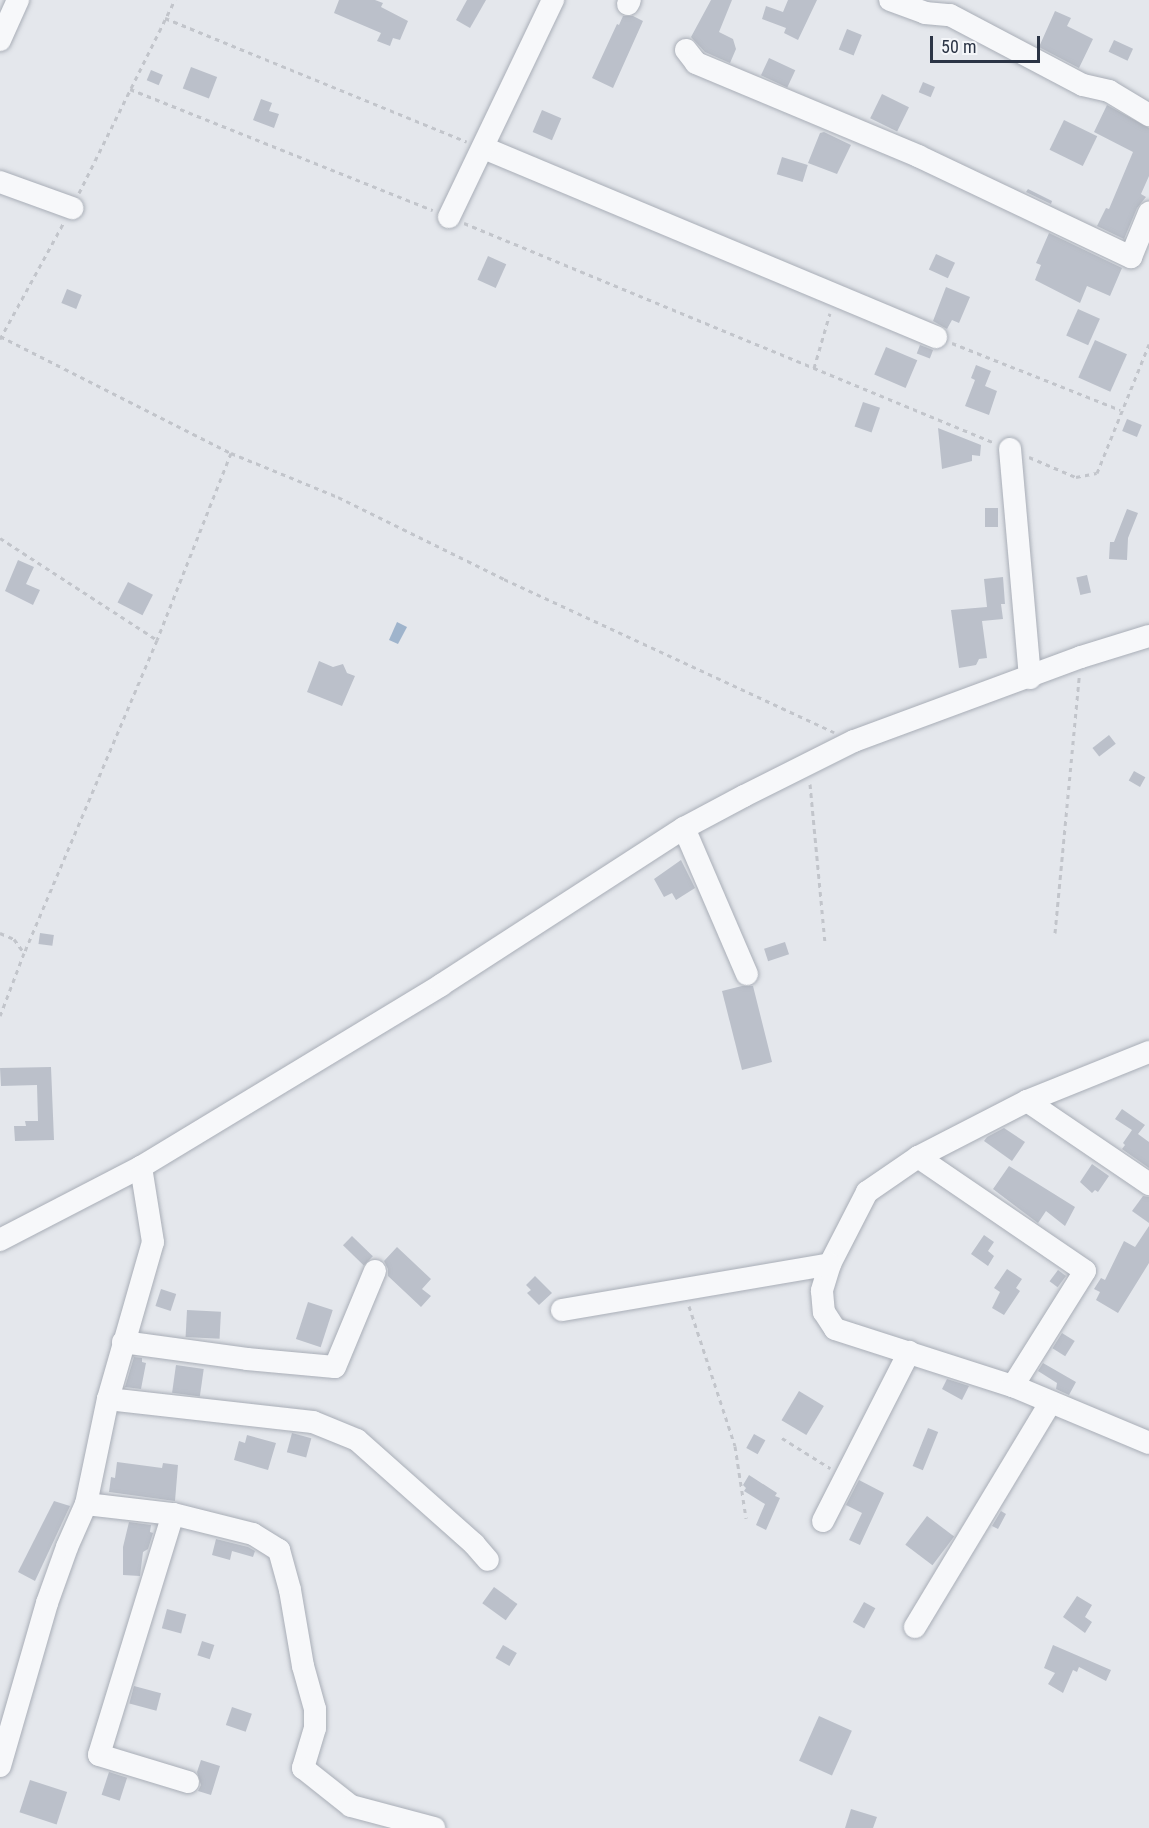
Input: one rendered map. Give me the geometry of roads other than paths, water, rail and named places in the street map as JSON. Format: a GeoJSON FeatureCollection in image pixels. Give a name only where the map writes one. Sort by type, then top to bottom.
{"type":"FeatureCollection","features":[{"type":"Feature","properties":{"kind":"street"},"geometry":{"type":"LineString","coordinates":[[0,40],[18,0]]}},
{"type":"Feature","properties":{"kind":"street"},"geometry":{"type":"LineString","coordinates":[[449,217],[553,0]]}},
{"type":"Feature","properties":{"kind":"street"},"geometry":{"type":"LineString","coordinates":[[890,0],[926,13],[950,15],[1083,85],[1109,91],[1149,115]]}},
{"type":"Feature","properties":{"kind":"street"},"geometry":{"type":"LineString","coordinates":[[686,50],[696,63],[918,156],[1131,257],[1149,213]]}},
{"type":"Feature","properties":{"kind":"street"},"geometry":{"type":"LineString","coordinates":[[484,148],[936,337]]}},
{"type":"Feature","properties":{"kind":"street"},"geometry":{"type":"LineString","coordinates":[[0,182],[72,208]]}},
{"type":"Feature","properties":{"kind":"street"},"geometry":{"type":"LineString","coordinates":[[1010,449],[1030,678]]}},
{"type":"Feature","properties":{"kind":"street"},"geometry":{"type":"LineString","coordinates":[[0,1240],[141,1167],[441,985],[684,828],[855,741],[1030,678],[1081,657],[1149,636]]}},
{"type":"Feature","properties":{"kind":"street"},"geometry":{"type":"LineString","coordinates":[[684,828],[747,974]]}},
{"type":"Feature","properties":{"kind":"street"},"geometry":{"type":"LineString","coordinates":[[1149,1052],[1027,1101],[918,1157],[867,1192],[830,1264],[822,1291],[824,1312],[835,1329],[1013,1386],[1149,1443]]}},
{"type":"Feature","properties":{"kind":"street"},"geometry":{"type":"LineString","coordinates":[[1027,1101],[1149,1184]]}},
{"type":"Feature","properties":{"kind":"street"},"geometry":{"type":"LineString","coordinates":[[918,1157],[1085,1271],[1013,1386]]}},
{"type":"Feature","properties":{"kind":"street"},"geometry":{"type":"LineString","coordinates":[[0,1766],[47,1602],[66,1547],[86,1504],[108,1399],[153,1242],[141,1167]]}},
{"type":"Feature","properties":{"kind":"street"},"geometry":{"type":"LineString","coordinates":[[562,1310],[830,1264]]}},
{"type":"Feature","properties":{"kind":"street"},"geometry":{"type":"LineString","coordinates":[[123,1342],[247,1359],[335,1367],[375,1271]]}},
{"type":"Feature","properties":{"kind":"street"},"geometry":{"type":"LineString","coordinates":[[823,1521],[847,1479],[909,1352]]}},
{"type":"Feature","properties":{"kind":"street"},"geometry":{"type":"LineString","coordinates":[[108,1399],[313,1422],[322,1425],[357,1440],[474,1544],[488,1560]]}},
{"type":"Feature","properties":{"kind":"street"},"geometry":{"type":"LineString","coordinates":[[915,1627],[1050,1403]]}},
{"type":"Feature","properties":{"kind":"street"},"geometry":{"type":"LineString","coordinates":[[86,1504],[173,1514],[254,1534],[279,1550],[290,1590],[303,1666],[315,1709],[315,1728],[303,1768],[351,1806],[434,1828]]}},
{"type":"Feature","properties":{"kind":"street"},"geometry":{"type":"LineString","coordinates":[[173,1514],[99,1755],[188,1782]]}},
{"type":"Feature","properties":{"kind":"water"},"geometry":{"type":"Polygon","coordinates":[[[397,622],[407,627],[398,644],[389,640],[397,622]]]}}]}
